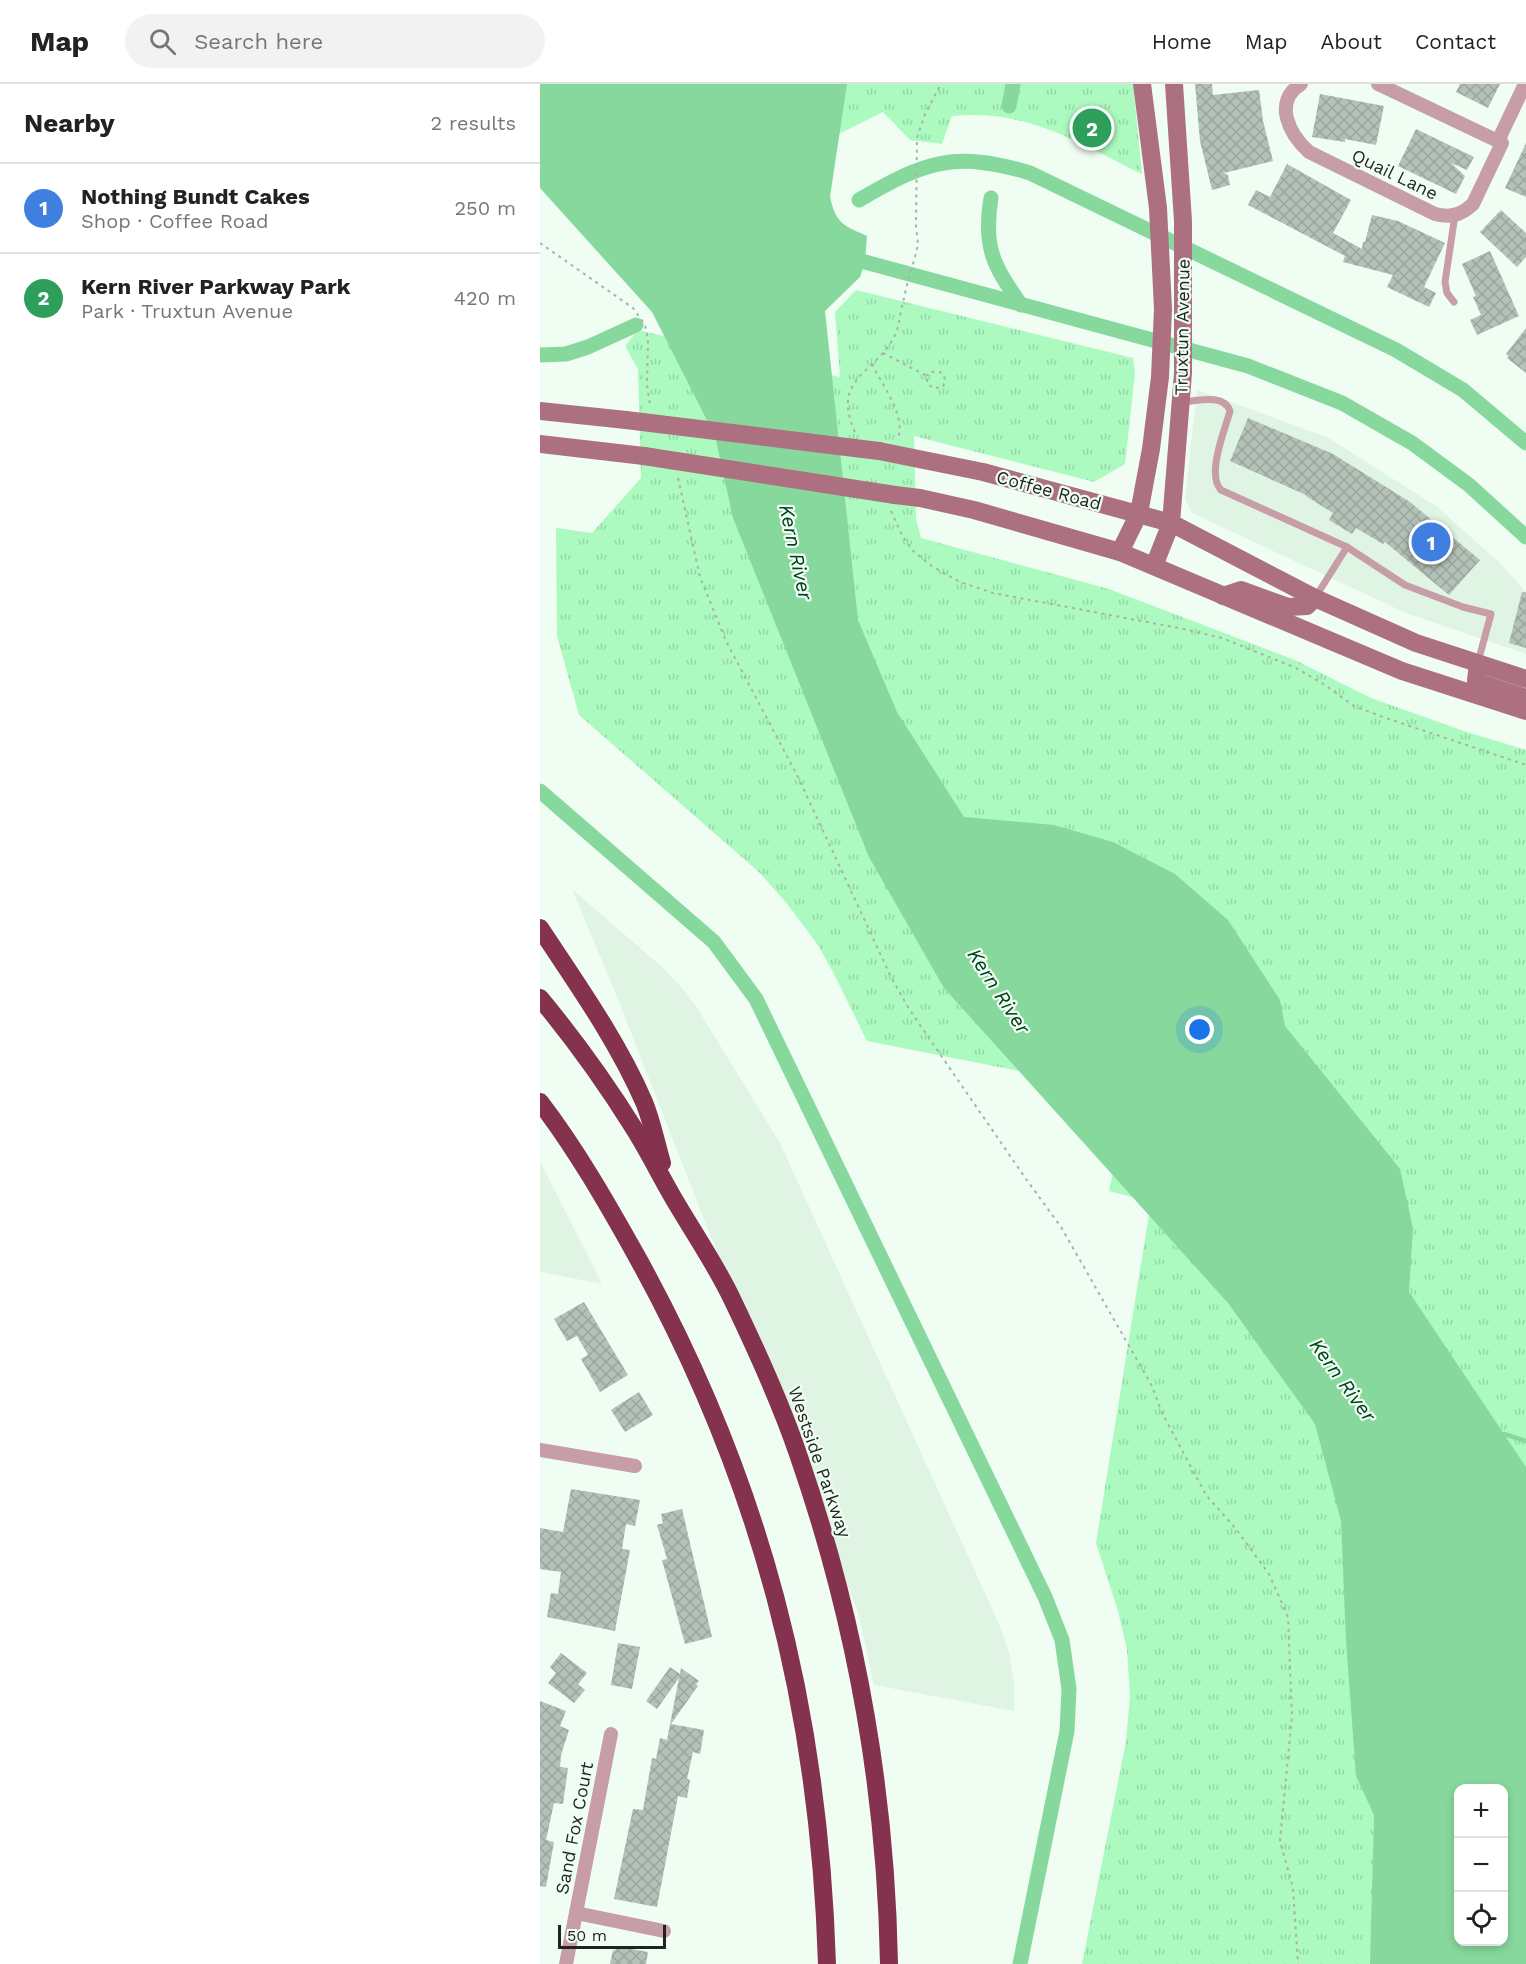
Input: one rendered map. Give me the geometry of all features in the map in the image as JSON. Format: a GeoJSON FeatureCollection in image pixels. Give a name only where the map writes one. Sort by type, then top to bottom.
{"type":"FeatureCollection","features":[{"type":"Feature","properties":{"kind":"highway"},"geometry":{"type":"LineString","coordinates":[[540,928],[609,1037],[644,1102],[671,1194]]}},
{"type":"Feature","properties":{"kind":"highway","name":"Westside Parkway"},"geometry":{"type":"LineString","coordinates":[[540,998],[593,1068],[635,1130],[735,1307],[798,1452],[824,1533],[862,1691],[884,1847],[889,1964]]}},
{"type":"Feature","properties":{"kind":"highway"},"geometry":{"type":"LineString","coordinates":[[540,1102],[556,1123],[621,1228],[682,1340],[734,1466],[772,1577],[795,1672],[812,1771],[825,1898],[827,1964]]}},
{"type":"Feature","properties":{"kind":"main road","name":"Truxtun Avenue"},"geometry":{"type":"LineString","coordinates":[[1120,552],[1139,513],[1151,449],[1160,377],[1163,309],[1158,208],[1142,84]]}},
{"type":"Feature","properties":{"kind":"main road","name":"Truxtun Avenue"},"geometry":{"type":"LineString","coordinates":[[1154,566],[1171,523],[1183,373],[1183,221],[1174,84]]}},
{"type":"Feature","properties":{"kind":"main road","name":"Coffee Road"},"geometry":{"type":"LineString","coordinates":[[540,411],[887,453],[983,472],[1139,513],[1171,523],[1315,598],[1416,643],[1526,679]]}},
{"type":"Feature","properties":{"kind":"main road"},"geometry":{"type":"LineString","coordinates":[[540,444],[644,456],[891,499],[920,498],[974,510],[1120,552],[1402,671],[1526,711]]}},
{"type":"Feature","properties":{"kind":"main road"},"geometry":{"type":"LineString","coordinates":[[1223,596],[1241,590],[1288,607],[1307,606],[1315,598]]}},
{"type":"Feature","properties":{"kind":"main road"},"geometry":{"type":"LineString","coordinates":[[1478,664],[1476,680],[1526,698]]}},
{"type":"Feature","properties":{"kind":"street","name":"Quail Lane"},"geometry":{"type":"LineString","coordinates":[[1301,84],[1289,95],[1286,106],[1286,117],[1297,141],[1309,152],[1435,214],[1445,216],[1465,211],[1473,204],[1502,143],[1498,141],[1525,84]]}},
{"type":"Feature","properties":{"kind":"street"},"geometry":{"type":"LineString","coordinates":[[1378,84],[1498,141]]}},
{"type":"Feature","properties":{"kind":"street"},"geometry":{"type":"LineString","coordinates":[[540,1450],[635,1466]]}},
{"type":"Feature","properties":{"kind":"street","name":"Sand Fox Court"},"geometry":{"type":"LineString","coordinates":[[566,1964],[611,1734]]}},
{"type":"Feature","properties":{"kind":"street"},"geometry":{"type":"LineString","coordinates":[[576,1913],[664,1932]]}},
{"type":"Feature","properties":{"kind":"lane"},"geometry":{"type":"LineString","coordinates":[[1454,302],[1445,288],[1445,282],[1455,215]]}},
{"type":"Feature","properties":{"kind":"lane"},"geometry":{"type":"LineString","coordinates":[[1180,402],[1218,399],[1230,408],[1214,468],[1216,483],[1221,490],[1347,547],[1405,585],[1463,607],[1491,614],[1478,664]]}},
{"type":"Feature","properties":{"kind":"lane"},"geometry":{"type":"LineString","coordinates":[[1315,598],[1347,547]]}},
{"type":"Feature","properties":{"kind":"path"},"geometry":{"type":"LineString","coordinates":[[855,432],[846,405],[849,394],[856,378],[883,353],[897,329],[916,253],[918,244],[916,226],[917,138],[925,114],[941,84]]}},
{"type":"Feature","properties":{"kind":"path"},"geometry":{"type":"LineString","coordinates":[[540,243],[633,308],[645,325],[648,340],[647,385],[653,413]]}},
{"type":"Feature","properties":{"kind":"path"},"geometry":{"type":"LineString","coordinates":[[883,353],[927,376]]}},
{"type":"Feature","properties":{"kind":"path"},"geometry":{"type":"LineString","coordinates":[[872,364],[898,415],[900,431],[887,453]]}},
{"type":"Feature","properties":{"kind":"path"},"geometry":{"type":"LineString","coordinates":[[930,372],[940,372],[944,375],[943,387],[933,388],[927,383],[927,376],[930,372]]}},
{"type":"Feature","properties":{"kind":"path"},"geometry":{"type":"LineString","coordinates":[[678,478],[700,577],[726,640],[798,777],[891,977],[909,1009],[1019,1170],[1061,1227],[1152,1386],[1167,1423],[1206,1495],[1269,1574],[1288,1617],[1292,1716],[1280,1841],[1293,1888],[1298,1964]]}},
{"type":"Feature","properties":{"kind":"path"},"geometry":{"type":"LineString","coordinates":[[891,499],[902,535],[912,550],[933,567],[960,582],[993,593],[1222,638],[1296,668],[1325,685],[1353,706],[1526,765]]}},
{"type":"Feature","properties":{"kind":"shaded area"},"geometry":{"type":"Polygon","coordinates":[[[1197,390],[1327,437],[1436,506],[1501,564],[1526,592],[1526,654],[1406,613],[1192,513],[1185,499],[1197,390]]]}},
{"type":"Feature","properties":{"kind":"shaded area"},"geometry":{"type":"Polygon","coordinates":[[[572,889],[662,967],[681,987],[696,1006],[780,1143],[999,1624],[1009,1653],[1014,1683],[1014,1711],[874,1685],[858,1612],[615,992],[572,889]]]}},
{"type":"Feature","properties":{"kind":"shaded area"},"geometry":{"type":"Polygon","coordinates":[[[540,1161],[602,1284],[540,1272],[540,1161]]]}},
{"type":"Feature","properties":{"kind":"green space"},"geometry":{"type":"Polygon","coordinates":[[[807,84],[1133,84],[1142,174],[1051,130],[1029,123],[980,115],[952,116],[942,144],[910,140],[883,112],[796,155],[807,84]]]}},
{"type":"Feature","properties":{"kind":"green space"},"geometry":{"type":"Polygon","coordinates":[[[856,290],[1133,358],[1135,373],[1125,464],[1094,482],[914,436],[916,519],[921,538],[1109,589],[1295,660],[1371,698],[1526,750],[1526,1964],[1082,1964],[1126,1741],[1130,1696],[1127,1650],[1118,1611],[1096,1543],[1151,1202],[1109,1191],[1130,1093],[867,1041],[818,945],[760,873],[579,715],[557,636],[556,528],[592,533],[641,478],[638,369],[625,346],[638,330],[840,377],[835,312],[856,290]]]}},
{"type":"Feature","properties":{"kind":"water","name":"Kern River"},"geometry":{"type":"Polygon","coordinates":[[[540,84],[847,84],[830,197],[838,218],[852,229],[867,236],[865,262],[860,277],[825,311],[858,620],[897,712],[964,817],[1054,825],[1113,842],[1175,874],[1228,920],[1280,1000],[1285,1026],[1400,1169],[1413,1228],[1409,1292],[1526,1467],[1526,1964],[1370,1964],[1374,1815],[1356,1776],[1346,1641],[1341,1521],[1315,1424],[1228,1303],[944,988],[869,857],[733,518],[715,436],[652,312],[540,188],[540,84]]]}},
{"type":"Feature","properties":{"kind":"building"},"geometry":{"type":"Polygon","coordinates":[[[1195,84],[1212,84],[1213,95],[1259,90],[1263,121],[1273,161],[1224,173],[1228,175],[1230,185],[1212,190],[1200,141],[1195,84]]]}},
{"type":"Feature","properties":{"kind":"building"},"geometry":{"type":"Polygon","coordinates":[[[1460,84],[1500,84],[1488,108],[1456,92],[1460,84]]]}},
{"type":"Feature","properties":{"kind":"building"},"geometry":{"type":"Polygon","coordinates":[[[1320,94],[1384,106],[1376,145],[1345,139],[1345,142],[1312,137],[1320,94]]]}},
{"type":"Feature","properties":{"kind":"building"},"geometry":{"type":"Polygon","coordinates":[[[1416,129],[1474,157],[1467,170],[1451,163],[1465,176],[1456,194],[1398,166],[1416,129]]]}},
{"type":"Feature","properties":{"kind":"building"},"geometry":{"type":"Polygon","coordinates":[[[1526,143],[1526,197],[1505,188],[1526,143]]]}},
{"type":"Feature","properties":{"kind":"building"},"geometry":{"type":"Polygon","coordinates":[[[1287,164],[1351,200],[1333,233],[1362,249],[1372,215],[1398,221],[1445,243],[1424,287],[1436,293],[1429,307],[1387,287],[1393,275],[1343,262],[1345,256],[1248,205],[1256,190],[1270,197],[1287,164]]]}},
{"type":"Feature","properties":{"kind":"building"},"geometry":{"type":"Polygon","coordinates":[[[1501,210],[1526,233],[1526,257],[1517,267],[1480,232],[1501,210]]]}},
{"type":"Feature","properties":{"kind":"building"},"geometry":{"type":"Polygon","coordinates":[[[1490,251],[1519,316],[1477,335],[1470,320],[1481,315],[1473,297],[1476,296],[1462,264],[1490,251]]]}},
{"type":"Feature","properties":{"kind":"building"},"geometry":{"type":"Polygon","coordinates":[[[1526,328],[1526,373],[1507,358],[1509,356],[1506,354],[1526,328]]]}},
{"type":"Feature","properties":{"kind":"building"},"geometry":{"type":"Polygon","coordinates":[[[1248,418],[1333,454],[1410,502],[1480,560],[1449,595],[1385,542],[1383,544],[1356,528],[1352,534],[1329,520],[1333,513],[1306,495],[1230,461],[1248,418]]]}},
{"type":"Feature","properties":{"kind":"building"},"geometry":{"type":"Polygon","coordinates":[[[1522,592],[1526,592],[1526,648],[1509,643],[1522,592]]]}},
{"type":"Feature","properties":{"kind":"building"},"geometry":{"type":"Polygon","coordinates":[[[584,1302],[628,1375],[600,1392],[581,1359],[588,1355],[577,1336],[567,1341],[554,1319],[584,1302]]]}},
{"type":"Feature","properties":{"kind":"building"},"geometry":{"type":"Polygon","coordinates":[[[639,1392],[653,1415],[625,1432],[611,1410],[639,1392]]]}},
{"type":"Feature","properties":{"kind":"building"},"geometry":{"type":"Polygon","coordinates":[[[571,1489],[640,1500],[635,1526],[626,1524],[622,1549],[630,1550],[615,1631],[547,1617],[551,1593],[558,1594],[561,1572],[540,1569],[540,1528],[563,1532],[571,1489]]]}},
{"type":"Feature","properties":{"kind":"building"},"geometry":{"type":"Polygon","coordinates":[[[682,1509],[712,1637],[685,1644],[662,1560],[667,1559],[657,1525],[663,1523],[661,1514],[682,1509]]]}},
{"type":"Feature","properties":{"kind":"building"},"geometry":{"type":"Polygon","coordinates":[[[618,1643],[640,1647],[632,1689],[611,1685],[618,1643]]]}},
{"type":"Feature","properties":{"kind":"building"},"geometry":{"type":"Polygon","coordinates":[[[561,1653],[587,1673],[578,1684],[585,1690],[574,1703],[548,1683],[556,1673],[550,1667],[561,1653]]]}},
{"type":"Feature","properties":{"kind":"building"},"geometry":{"type":"Polygon","coordinates":[[[670,1667],[680,1674],[681,1668],[699,1681],[696,1684],[698,1686],[671,1724],[704,1730],[700,1754],[693,1752],[687,1779],[690,1780],[687,1798],[678,1796],[657,1907],[614,1899],[633,1809],[643,1810],[652,1758],[656,1759],[660,1738],[667,1740],[679,1678],[657,1709],[646,1701],[670,1667]]]}},
{"type":"Feature","properties":{"kind":"building"},"geometry":{"type":"Polygon","coordinates":[[[540,1701],[566,1711],[560,1726],[569,1730],[561,1755],[560,1767],[568,1768],[563,1804],[554,1803],[546,1840],[554,1842],[546,1887],[540,1886],[540,1701]]]}},
{"type":"Feature","properties":{"kind":"building"},"geometry":{"type":"Polygon","coordinates":[[[616,1946],[648,1952],[646,1964],[610,1964],[616,1946]]]}},
{"type":"Feature","properties":{"kind":"waterway"},"geometry":{"type":"LineString","coordinates":[[1009,106],[1013,84]]}},
{"type":"Feature","properties":{"kind":"waterway"},"geometry":{"type":"LineString","coordinates":[[859,200],[902,177],[940,164],[960,161],[980,162],[1030,173],[1396,350],[1463,390],[1526,443]]}},
{"type":"Feature","properties":{"kind":"waterway"},"geometry":{"type":"LineString","coordinates":[[991,198],[988,230],[992,255],[1003,278],[1021,305]]}},
{"type":"Feature","properties":{"kind":"waterway"},"geometry":{"type":"LineString","coordinates":[[865,262],[1248,366],[1342,403],[1412,443],[1469,485],[1526,537]]}},
{"type":"Feature","properties":{"kind":"waterway"},"geometry":{"type":"LineString","coordinates":[[540,355],[566,354],[588,347],[636,325]]}},
{"type":"Feature","properties":{"kind":"waterway"},"geometry":{"type":"LineString","coordinates":[[540,791],[714,942],[756,999],[1045,1597],[1062,1640],[1069,1689],[1067,1731],[1020,1964]]}},
{"type":"Feature","properties":{"kind":"waterway"},"geometry":{"type":"LineString","coordinates":[[1504,1434],[1526,1441]]}},
{"type":"Feature","properties":{"kind":"place","name":"Kern River Parkway Park"},"geometry":{"type":"Point","coordinates":[1092,128]}},
{"type":"Feature","properties":{"kind":"place","name":"Nothing Bundt Cakes"},"geometry":{"type":"Point","coordinates":[1431,542]}}]}
